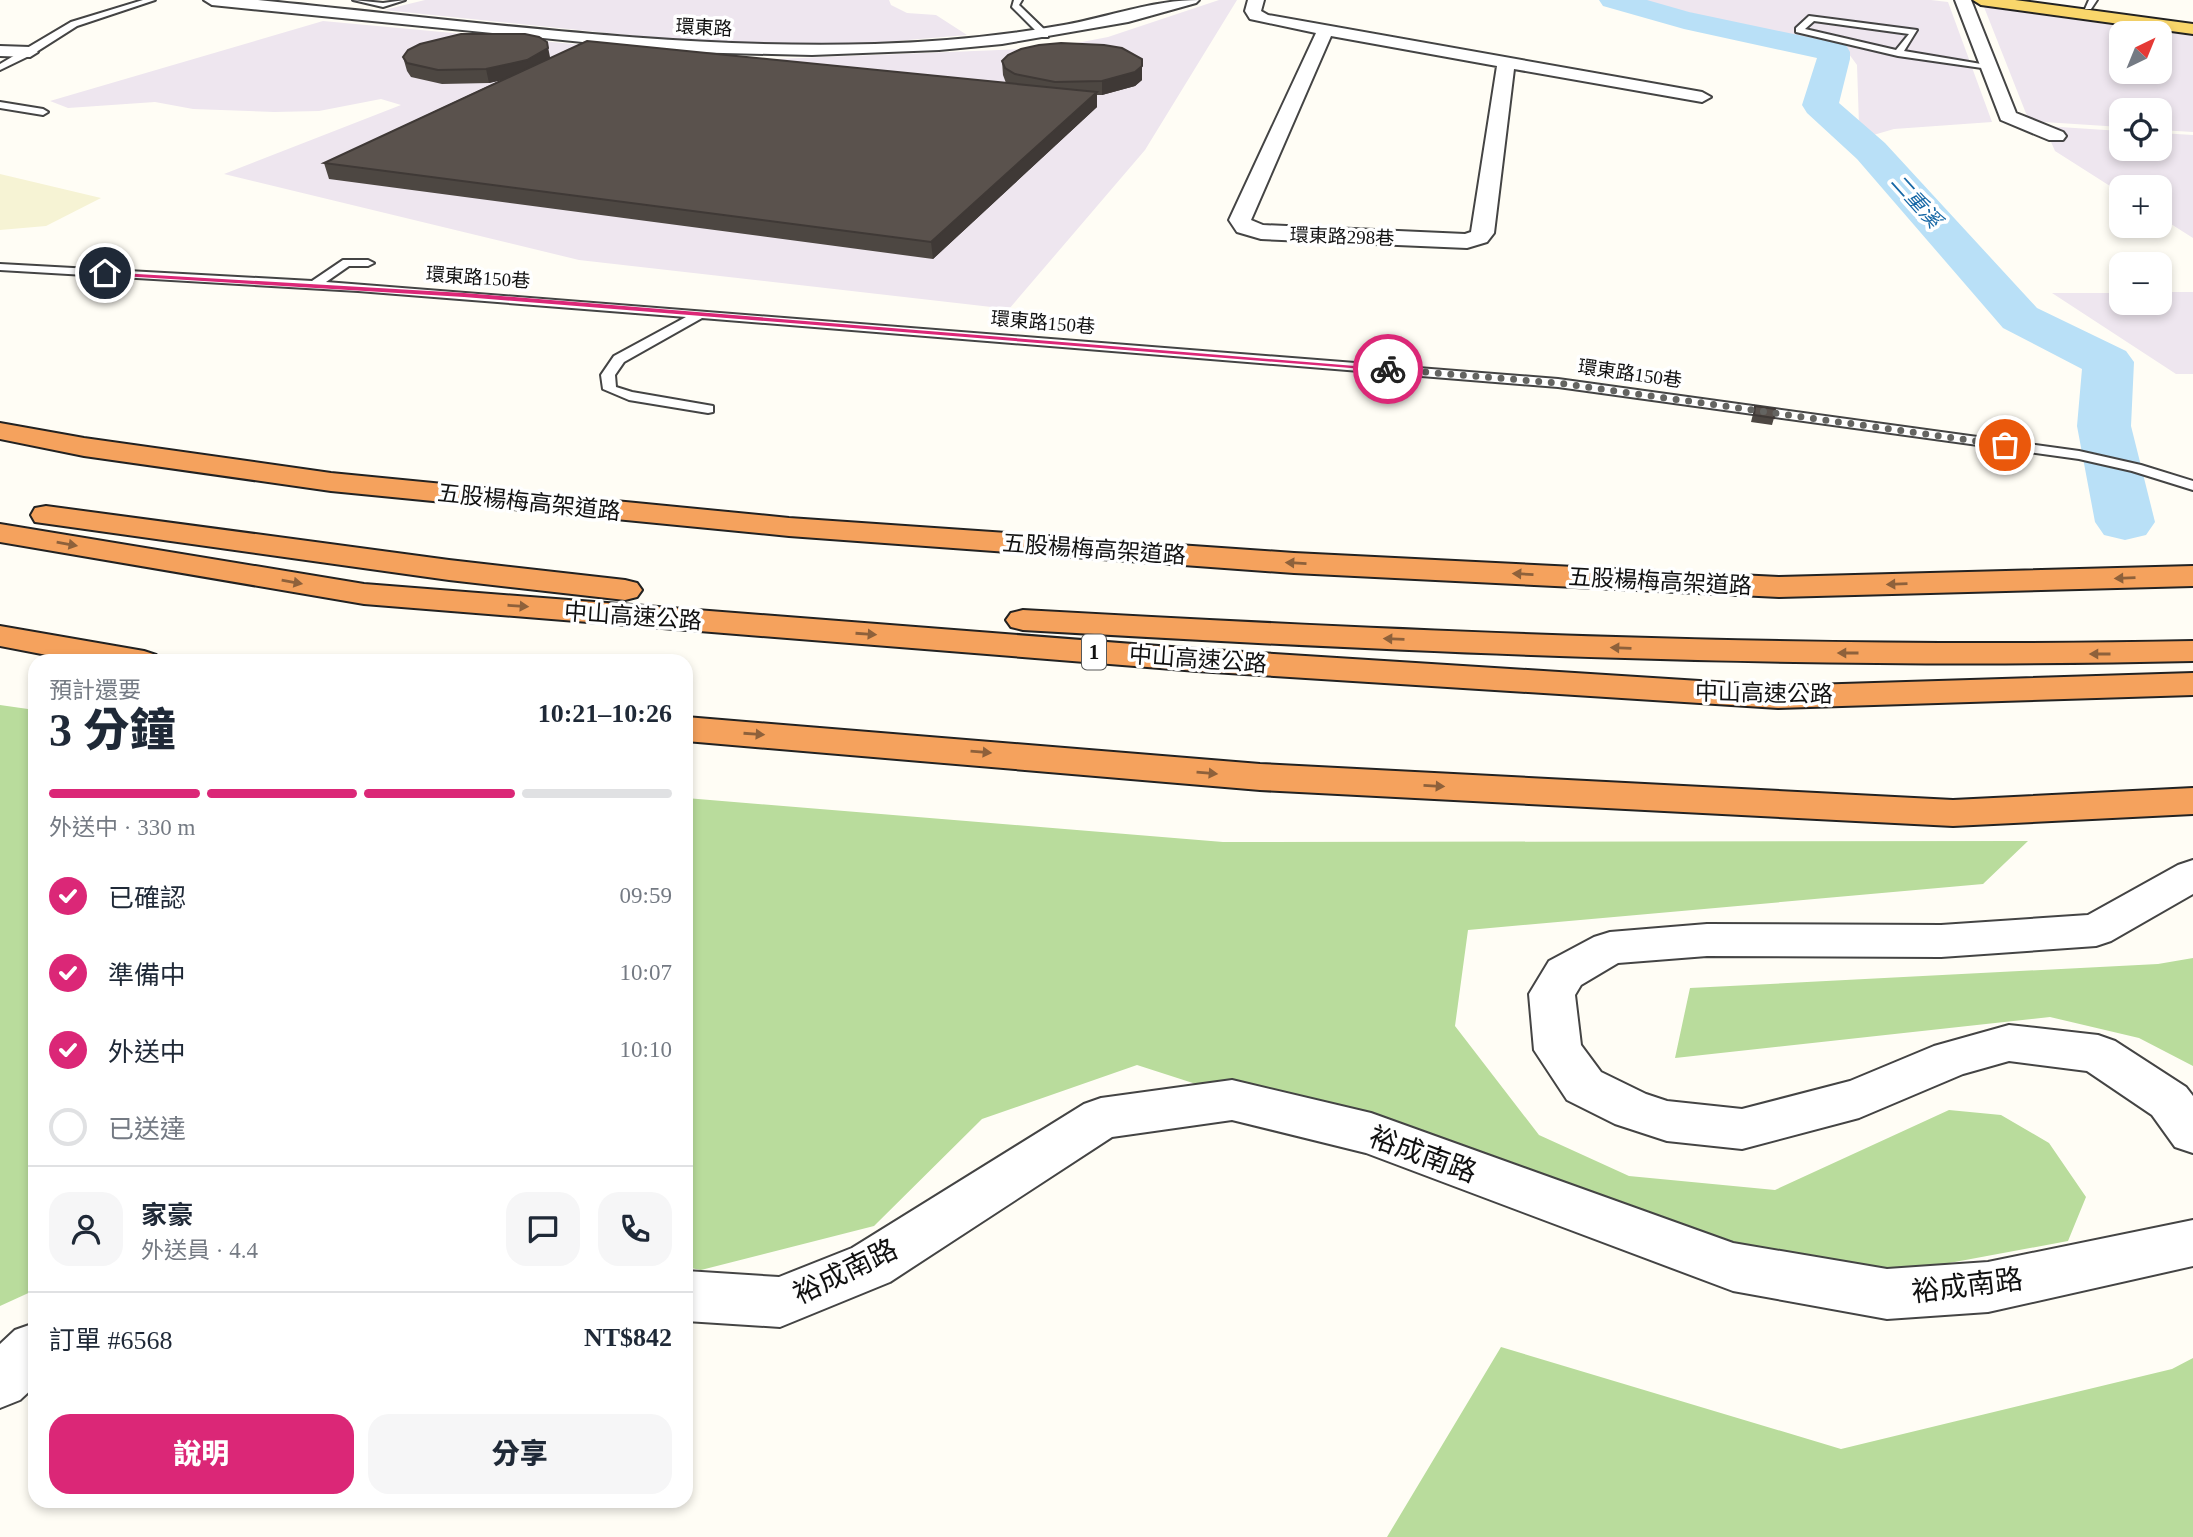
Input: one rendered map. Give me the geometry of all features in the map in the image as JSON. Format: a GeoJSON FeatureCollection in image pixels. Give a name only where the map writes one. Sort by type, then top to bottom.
{"type":"FeatureCollection","features":[{"type":"Feature","properties":{"kind":"highway","name":"五股楊梅高架道路"},"geometry":{"type":"LineString","coordinates":[[0,431],[83,447],[331,482],[789,527],[1294,563],[1779,587],[2193,576]]}},
{"type":"Feature","properties":{"kind":"highway","name":"中山高速公路"},"geometry":{"type":"LineString","coordinates":[[0,508],[449,570],[762,605],[1244,633],[1726,652],[2113,654],[2193,651]]}},
{"type":"Feature","properties":{"kind":"highway","name":"中山高速公路"},"geometry":{"type":"LineString","coordinates":[[0,533],[364,594],[1197,660],[1778,697],[2193,684]]}},
{"type":"Feature","properties":{"kind":"highway"},"geometry":{"type":"LineString","coordinates":[[0,636],[100,654]]}},
{"type":"Feature","properties":{"kind":"highway"},"geometry":{"type":"LineString","coordinates":[[693,730],[865,742],[1260,778],[1953,813],[2193,801]]}},
{"type":"Feature","properties":{"kind":"main road"},"geometry":{"type":"LineString","coordinates":[[1981,0],[2190,25]]}},
{"type":"Feature","properties":{"kind":"main road"},"geometry":{"type":"LineString","coordinates":[[2031,0],[2091,4],[2190,25]]}},
{"type":"Feature","properties":{"kind":"street","name":"環東路"},"geometry":{"type":"LineString","coordinates":[[212,0],[682,47],[880,50],[984,43],[1045,35],[1191,0]]}},
{"type":"Feature","properties":{"kind":"street"},"geometry":{"type":"LineString","coordinates":[[1256,0],[1253,11],[1255,16],[1702,97]]}},
{"type":"Feature","properties":{"kind":"street"},"geometry":{"type":"LineString","coordinates":[[1963,0],[2008,116],[2056,136]]}},
{"type":"Feature","properties":{"kind":"street","name":"環東路298巷"},"geometry":{"type":"LineString","coordinates":[[1325,30],[1240,220],[1245,227],[1261,232],[1467,241],[1479,237],[1483,233],[1506,63]]}},
{"type":"Feature","properties":{"kind":"street"},"geometry":{"type":"LineString","coordinates":[[0,51],[30,52]]}},
{"type":"Feature","properties":{"kind":"street"},"geometry":{"type":"LineString","coordinates":[[2193,875],[2096,930],[1941,941],[1707,940],[1610,948],[1565,973],[1552,995],[1558,1050],[1584,1086],[1632,1110],[1667,1121],[1742,1129],[1860,1098],[1951,1059],[2008,1043],[2098,1054],[2169,1101],[2193,1133]]}},
{"type":"Feature","properties":{"kind":"street","name":"裕成南路"},"geometry":{"type":"LineString","coordinates":[[693,1296],[780,1302],[871,1265],[1101,1118],[1232,1100],[1371,1134],[1733,1267],[1887,1294],[1988,1287],[2193,1243]]}},
{"type":"Feature","properties":{"kind":"street"},"geometry":{"type":"LineString","coordinates":[[0,1381],[28,1355]]}},
{"type":"Feature","properties":{"kind":"lane"},"geometry":{"type":"LineString","coordinates":[[0,67],[30,52],[74,24],[151,0]]}},
{"type":"Feature","properties":{"kind":"lane"},"geometry":{"type":"LineString","coordinates":[[357,0],[383,5],[401,0]]}},
{"type":"Feature","properties":{"kind":"lane"},"geometry":{"type":"LineString","coordinates":[[1018,0],[1015,5],[1045,35]]}},
{"type":"Feature","properties":{"kind":"lane"},"geometry":{"type":"LineString","coordinates":[[1898,53],[1914,32],[1812,18],[1799,30],[1898,53],[1989,66]]}},
{"type":"Feature","properties":{"kind":"lane"},"geometry":{"type":"LineString","coordinates":[[0,105],[43,112]]}},
{"type":"Feature","properties":{"kind":"lane"},"geometry":{"type":"LineString","coordinates":[[315,285],[347,262],[368,263]]}},
{"type":"Feature","properties":{"kind":"lane","name":"環東路150巷"},"geometry":{"type":"LineString","coordinates":[[0,267],[315,285],[703,313],[1558,383],[2079,455],[2136,468],[2193,486]]}},
{"type":"Feature","properties":{"kind":"lane"},"geometry":{"type":"LineString","coordinates":[[703,313],[619,359],[608,374],[610,389],[629,396],[708,409]]}},
{"type":"Feature","properties":{"kind":"shaded area"},"geometry":{"type":"Polygon","coordinates":[[[425,0],[889,0],[891,5],[907,13],[936,15],[967,35],[848,45],[724,45],[384,10],[425,0]]]}},
{"type":"Feature","properties":{"kind":"shaded area"},"geometry":{"type":"Polygon","coordinates":[[[1219,0],[1237,0],[1145,150],[1009,309],[579,260],[224,174],[401,105],[381,99],[319,111],[274,112],[193,109],[155,102],[68,108],[50,101],[323,21],[747,60],[1051,48],[1108,37],[1219,0]]]}},
{"type":"Feature","properties":{"kind":"shaded area"},"geometry":{"type":"Polygon","coordinates":[[[1637,0],[1948,2],[1992,122],[1894,129],[1870,136],[1859,125],[1857,65],[1846,50],[1637,0]]]}},
{"type":"Feature","properties":{"kind":"shaded area"},"geometry":{"type":"Polygon","coordinates":[[[1984,7],[2109,24],[2109,84],[2172,84],[2172,33],[2193,36],[2193,132],[2172,131],[2172,98],[2109,98],[2109,126],[2029,121],[1984,7]]]}},
{"type":"Feature","properties":{"kind":"shaded area"},"geometry":{"type":"Polygon","coordinates":[[[2044,126],[2109,130],[2109,161],[2172,161],[2172,134],[2193,135],[2193,238],[2172,225],[2172,175],[2109,175],[2109,185],[2055,151],[2044,126]]]}},
{"type":"Feature","properties":{"kind":"shaded area"},"geometry":{"type":"Polygon","coordinates":[[[0,174],[101,198],[46,226],[0,230],[0,174]]]}},
{"type":"Feature","properties":{"kind":"shaded area"},"geometry":{"type":"Polygon","coordinates":[[[2172,292],[2193,292],[2193,374],[2176,374],[2052,293],[2109,293],[2109,315],[2172,315],[2172,292]]]}},
{"type":"Feature","properties":{"kind":"green space"},"geometry":{"type":"Polygon","coordinates":[[[0,705],[28,709],[28,1293],[0,1306],[0,705]]]}},
{"type":"Feature","properties":{"kind":"green space"},"geometry":{"type":"Polygon","coordinates":[[[693,799],[1223,842],[2028,841],[1983,884],[1468,930],[1455,1026],[1539,1135],[1629,1176],[1775,1190],[1949,1110],[2001,1115],[2049,1143],[2086,1197],[2068,1241],[1944,1264],[1812,1283],[1137,1065],[982,1119],[874,1226],[701,1270],[693,1268],[693,799]]]}},
{"type":"Feature","properties":{"kind":"green space"},"geometry":{"type":"Polygon","coordinates":[[[2193,958],[2193,1066],[2139,1038],[2050,1017],[1675,1058],[1690,988],[2158,964],[2193,958]]]}},
{"type":"Feature","properties":{"kind":"green space"},"geometry":{"type":"Polygon","coordinates":[[[1501,1347],[1841,1449],[2172,1369],[2193,1358],[2193,1537],[1387,1537],[1501,1347]]]}},
{"type":"Feature","properties":{"kind":"building"},"geometry":{"type":"Polygon","coordinates":[[[461,34],[525,34],[539,37],[547,42],[548,48],[527,60],[486,69],[438,70],[407,63],[403,57],[408,50],[420,44],[461,34]]]}},
{"type":"Feature","properties":{"kind":"building"},"geometry":{"type":"Polygon","coordinates":[[[587,41],[1097,92],[931,242],[324,163],[587,41]]]}},
{"type":"Feature","properties":{"kind":"building"},"geometry":{"type":"Polygon","coordinates":[[[1061,43],[1122,48],[1142,59],[1142,66],[1135,72],[1102,81],[1055,82],[1015,74],[1005,68],[1002,61],[1021,49],[1061,43]]]}},
{"type":"Feature","properties":{"kind":"building"},"geometry":{"type":"Polygon","coordinates":[[[1755,406],[1775,409],[1774,418],[1754,415],[1755,406]]]}},
{"type":"Feature","properties":{"kind":"waterway","name":"二重溪"},"geometry":{"type":"LineString","coordinates":[[1614,0],[1684,20],[1834,52],[1831,72],[1820,105],[1871,151],[2020,318],[2108,362],[2104,426],[2125,522]]}},
{"type":"Feature","properties":{"kind":"way so far"},"geometry":{"type":"LineString","coordinates":[[1388,369],[1558,383],[2005,445]]}},
{"type":"Feature","properties":{"kind":"route"},"geometry":{"type":"LineString","coordinates":[[105,273],[358,287],[1388,369]]}}]}
